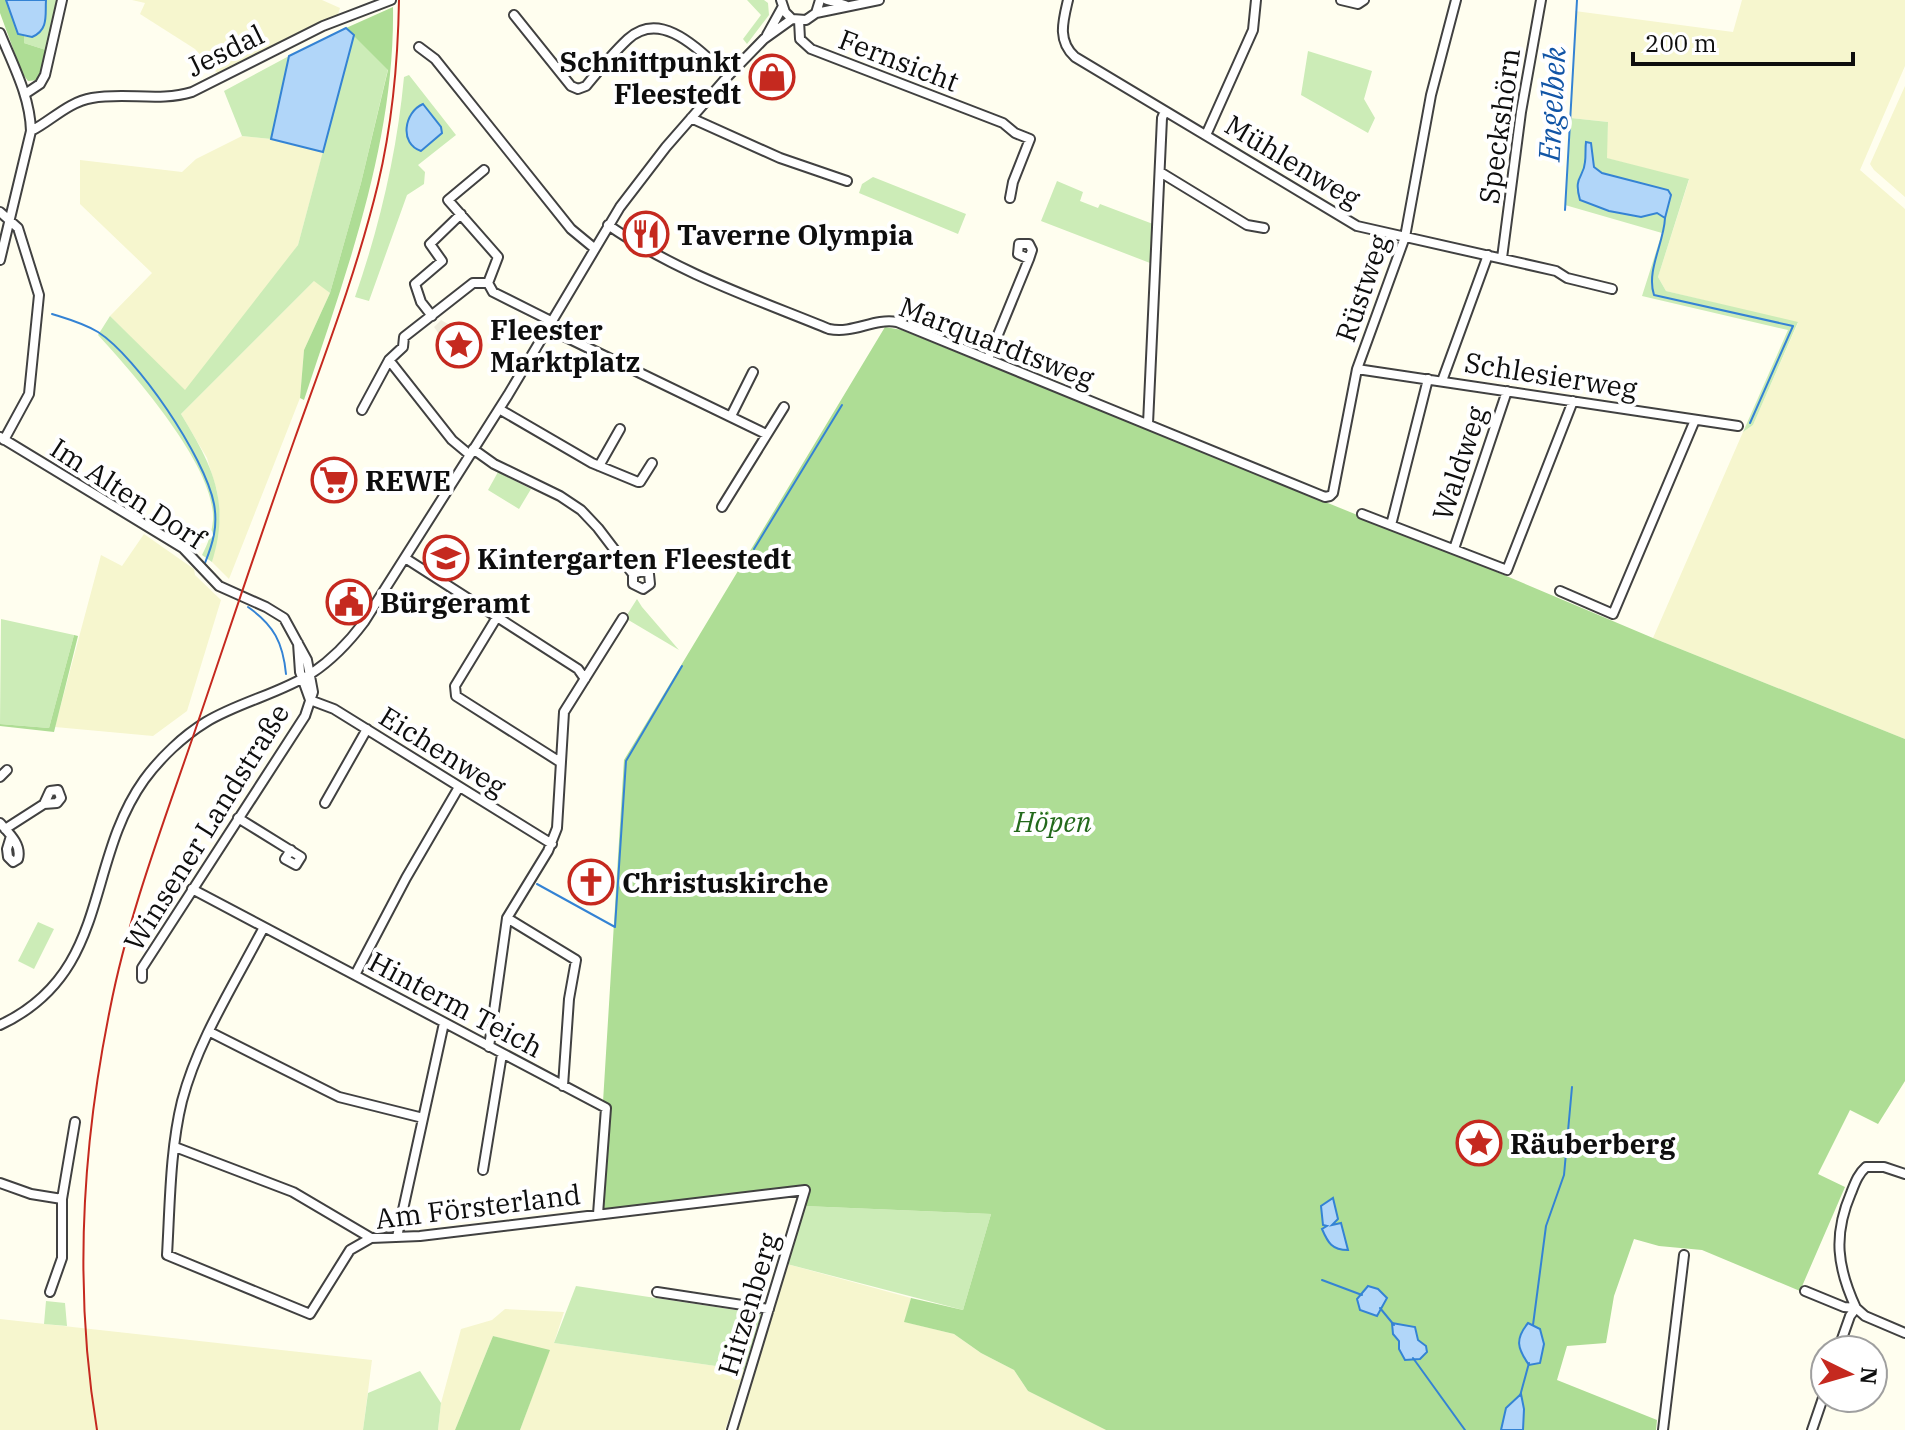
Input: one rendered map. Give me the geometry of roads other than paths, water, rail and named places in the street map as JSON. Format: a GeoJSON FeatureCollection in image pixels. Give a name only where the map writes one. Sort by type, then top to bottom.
{"type":"FeatureCollection","features":[{"type":"Feature","properties":{"kind":"street"},"geometry":{"type":"LineString","coordinates":[[25,94],[40,84],[45,75],[62,0]]}},
{"type":"Feature","properties":{"kind":"street","name":"Jesdal"},"geometry":{"type":"LineString","coordinates":[[31,131],[73,104],[89,98],[169,97],[192,92],[323,26],[391,0]]}},
{"type":"Feature","properties":{"kind":"street"},"geometry":{"type":"LineString","coordinates":[[816,13],[820,0]]}},
{"type":"Feature","properties":{"kind":"street","name":"Winsener Landstraße"},"geometry":{"type":"LineString","coordinates":[[827,0],[850,6]]}},
{"type":"Feature","properties":{"kind":"street","name":"Winsener Landstraße"},"geometry":{"type":"LineString","coordinates":[[0,1025],[37,1002],[74,956],[93,915],[119,824],[145,778],[166,754],[206,722],[306,676],[351,639],[499,409],[608,225],[691,118],[764,39],[796,20],[806,20],[816,13],[879,0]]}},
{"type":"Feature","properties":{"kind":"street","name":"Mühlenweg"},"geometry":{"type":"LineString","coordinates":[[1068,0],[1062,27],[1067,50],[1075,57],[1357,226],[1556,271],[1567,278],[1612,289]]}},
{"type":"Feature","properties":{"kind":"street"},"geometry":{"type":"LineString","coordinates":[[1206,135],[1253,30],[1256,0]]}},
{"type":"Feature","properties":{"kind":"street"},"geometry":{"type":"LineString","coordinates":[[1341,0],[1358,4],[1364,0]]}},
{"type":"Feature","properties":{"kind":"street","name":"Rüstweg"},"geometry":{"type":"LineString","coordinates":[[1330,496],[1357,369],[1405,237],[1434,82],[1456,0]]}},
{"type":"Feature","properties":{"kind":"street","name":"Speckshörn"},"geometry":{"type":"LineString","coordinates":[[1502,258],[1521,112],[1541,0]]}},
{"type":"Feature","properties":{"kind":"street","name":"Winsener Landstraße"},"geometry":{"type":"LineString","coordinates":[[764,39],[782,4],[796,20]]}},
{"type":"Feature","properties":{"kind":"street"},"geometry":{"type":"LineString","coordinates":[[514,15],[571,86],[578,89],[586,86],[631,36],[655,29],[670,31],[683,38],[728,76]]}},
{"type":"Feature","properties":{"kind":"street","name":"Fernsicht"},"geometry":{"type":"LineString","coordinates":[[796,20],[800,39],[811,49],[1003,123],[1015,133],[1030,139],[1010,198]]}},
{"type":"Feature","properties":{"kind":"street"},"geometry":{"type":"LineString","coordinates":[[0,33],[25,94],[31,131],[0,260]]}},
{"type":"Feature","properties":{"kind":"street"},"geometry":{"type":"LineString","coordinates":[[419,47],[435,59],[571,229],[594,248]]}},
{"type":"Feature","properties":{"kind":"street"},"geometry":{"type":"LineString","coordinates":[[1148,424],[1165,111]]}},
{"type":"Feature","properties":{"kind":"street"},"geometry":{"type":"LineString","coordinates":[[691,118],[810,170],[847,181]]}},
{"type":"Feature","properties":{"kind":"street"},"geometry":{"type":"LineString","coordinates":[[484,170],[448,200],[498,257],[488,283]]}},
{"type":"Feature","properties":{"kind":"street"},"geometry":{"type":"LineString","coordinates":[[1160,172],[1247,225],[1264,228]]}},
{"type":"Feature","properties":{"kind":"street"},"geometry":{"type":"LineString","coordinates":[[0,212],[10,218]]}},
{"type":"Feature","properties":{"kind":"street"},"geometry":{"type":"LineString","coordinates":[[432,316],[421,302],[415,284],[442,261],[430,244],[461,214]]}},
{"type":"Feature","properties":{"kind":"street","name":"Im Alten Dorf"},"geometry":{"type":"LineString","coordinates":[[10,218],[18,228],[36,283],[39,314],[29,394],[2,438],[183,548],[219,586],[276,611],[288,622],[307,660],[306,676]]}},
{"type":"Feature","properties":{"kind":"street","name":"Marquardtsweg"},"geometry":{"type":"LineString","coordinates":[[608,225],[656,256],[689,272],[829,329],[852,330],[878,322],[897,322],[1325,497],[1330,496]]}},
{"type":"Feature","properties":{"kind":"street"},"geometry":{"type":"LineString","coordinates":[[1442,381],[1488,255]]}},
{"type":"Feature","properties":{"kind":"street"},"geometry":{"type":"LineString","coordinates":[[988,359],[1029,259]]}},
{"type":"Feature","properties":{"kind":"street"},"geometry":{"type":"LineString","coordinates":[[362,410],[389,360],[403,347],[404,337],[473,283],[488,283]]}},
{"type":"Feature","properties":{"kind":"street"},"geometry":{"type":"LineString","coordinates":[[488,283],[493,292],[549,324],[766,434]]}},
{"type":"Feature","properties":{"kind":"street"},"geometry":{"type":"LineString","coordinates":[[389,360],[452,440],[560,496],[585,513],[633,574]]}},
{"type":"Feature","properties":{"kind":"street","name":"Schlesierweg"},"geometry":{"type":"LineString","coordinates":[[1357,369],[1738,426]]}},
{"type":"Feature","properties":{"kind":"street"},"geometry":{"type":"LineString","coordinates":[[731,416],[753,372]]}},
{"type":"Feature","properties":{"kind":"street"},"geometry":{"type":"LineString","coordinates":[[1391,525],[1428,379]]}},
{"type":"Feature","properties":{"kind":"street","name":"Waldweg"},"geometry":{"type":"LineString","coordinates":[[1454,549],[1507,391]]}},
{"type":"Feature","properties":{"kind":"street"},"geometry":{"type":"LineString","coordinates":[[1362,514],[1507,570],[1573,401]]}},
{"type":"Feature","properties":{"kind":"street"},"geometry":{"type":"LineString","coordinates":[[722,507],[784,407]]}},
{"type":"Feature","properties":{"kind":"street"},"geometry":{"type":"LineString","coordinates":[[499,409],[599,466],[640,482],[652,463]]}},
{"type":"Feature","properties":{"kind":"street"},"geometry":{"type":"LineString","coordinates":[[1560,591],[1613,614],[1695,420]]}},
{"type":"Feature","properties":{"kind":"street"},"geometry":{"type":"LineString","coordinates":[[599,466],[620,429]]}},
{"type":"Feature","properties":{"kind":"street"},"geometry":{"type":"LineString","coordinates":[[405,558],[578,669],[585,679]]}},
{"type":"Feature","properties":{"kind":"street"},"geometry":{"type":"LineString","coordinates":[[497,617],[455,686],[456,696],[560,762]]}},
{"type":"Feature","properties":{"kind":"street"},"geometry":{"type":"LineString","coordinates":[[489,1047],[507,918],[552,844],[557,828],[564,712],[623,618]]}},
{"type":"Feature","properties":{"kind":"street","name":"Winsener Landstraße"},"geometry":{"type":"LineString","coordinates":[[142,978],[142,968],[297,728],[313,692],[306,676]]}},
{"type":"Feature","properties":{"kind":"street","name":"Eichenweg"},"geometry":{"type":"LineString","coordinates":[[310,700],[327,705],[552,844]]}},
{"type":"Feature","properties":{"kind":"street"},"geometry":{"type":"LineString","coordinates":[[325,803],[367,729]]}},
{"type":"Feature","properties":{"kind":"street"},"geometry":{"type":"LineString","coordinates":[[355,975],[459,787]]}},
{"type":"Feature","properties":{"kind":"street"},"geometry":{"type":"LineString","coordinates":[[6,830],[44,804]]}},
{"type":"Feature","properties":{"kind":"street"},"geometry":{"type":"LineString","coordinates":[[238,818],[291,850]]}},
{"type":"Feature","properties":{"kind":"street","name":"Hinterm Teich"},"geometry":{"type":"LineString","coordinates":[[192,889],[606,1108],[598,1214]]}},
{"type":"Feature","properties":{"kind":"street"},"geometry":{"type":"LineString","coordinates":[[507,918],[576,960],[569,999],[563,1086]]}},
{"type":"Feature","properties":{"kind":"street","name":"Am Försterland"},"geometry":{"type":"LineString","coordinates":[[264,927],[193,1068],[182,1102],[175,1147],[167,1255],[310,1314],[350,1250],[371,1238],[805,1190]]}},
{"type":"Feature","properties":{"kind":"street"},"geometry":{"type":"LineString","coordinates":[[397,1237],[444,1023]]}},
{"type":"Feature","properties":{"kind":"street"},"geometry":{"type":"LineString","coordinates":[[210,1032],[339,1097],[423,1118]]}},
{"type":"Feature","properties":{"kind":"street"},"geometry":{"type":"LineString","coordinates":[[483,1170],[502,1054]]}},
{"type":"Feature","properties":{"kind":"street"},"geometry":{"type":"LineString","coordinates":[[50,1292],[62,1258],[62,1199],[75,1122]]}},
{"type":"Feature","properties":{"kind":"street"},"geometry":{"type":"LineString","coordinates":[[175,1147],[293,1192],[371,1238]]}},
{"type":"Feature","properties":{"kind":"street"},"geometry":{"type":"LineString","coordinates":[[1905,1174],[1884,1167],[1866,1167],[1859,1173],[1842,1213],[1838,1241],[1840,1258],[1856,1308],[1865,1316],[1905,1333]]}},
{"type":"Feature","properties":{"kind":"street"},"geometry":{"type":"LineString","coordinates":[[0,1183],[31,1194],[62,1199]]}},
{"type":"Feature","properties":{"kind":"street","name":"Hitzenberg"},"geometry":{"type":"LineString","coordinates":[[732,1430],[805,1190]]}},
{"type":"Feature","properties":{"kind":"street"},"geometry":{"type":"LineString","coordinates":[[1663,1430],[1684,1255]]}},
{"type":"Feature","properties":{"kind":"street"},"geometry":{"type":"LineString","coordinates":[[1805,1291],[1844,1307],[1856,1308]]}},
{"type":"Feature","properties":{"kind":"street"},"geometry":{"type":"LineString","coordinates":[[657,1292],[769,1309]]}},
{"type":"Feature","properties":{"kind":"street"},"geometry":{"type":"LineString","coordinates":[[1844,1334],[1856,1308]]}},
{"type":"Feature","properties":{"kind":"water"},"geometry":{"type":"Polygon","coordinates":[[[6,0],[46,0],[45,22],[41,30],[32,37],[18,34],[6,0]]]}},
{"type":"Feature","properties":{"kind":"water"},"geometry":{"type":"Polygon","coordinates":[[[346,28],[354,35],[323,152],[271,139],[289,56],[346,28]]]}},
{"type":"Feature","properties":{"kind":"water"},"geometry":{"type":"Polygon","coordinates":[[[423,104],[441,127],[442,133],[421,151],[409,142],[407,128],[412,114],[423,104]]]}},
{"type":"Feature","properties":{"kind":"water"},"geometry":{"type":"Polygon","coordinates":[[[1586,142],[1591,143],[1594,167],[1602,173],[1668,190],[1671,195],[1665,218],[1657,213],[1641,217],[1609,211],[1580,200],[1578,182],[1584,167],[1586,142]]]}},
{"type":"Feature","properties":{"kind":"water"},"geometry":{"type":"Polygon","coordinates":[[[1333,1198],[1338,1219],[1332,1225],[1341,1223],[1348,1250],[1331,1245],[1322,1229],[1327,1226],[1323,1225],[1321,1206],[1333,1198]]]}},
{"type":"Feature","properties":{"kind":"water"},"geometry":{"type":"Polygon","coordinates":[[[1368,1286],[1378,1289],[1387,1298],[1377,1316],[1360,1310],[1357,1299],[1368,1286]]]}},
{"type":"Feature","properties":{"kind":"water"},"geometry":{"type":"Polygon","coordinates":[[[1392,1323],[1415,1327],[1418,1340],[1426,1346],[1427,1352],[1420,1359],[1405,1360],[1399,1349],[1399,1341],[1393,1334],[1392,1323]]]}},
{"type":"Feature","properties":{"kind":"water"},"geometry":{"type":"Polygon","coordinates":[[[1528,1323],[1540,1329],[1544,1344],[1540,1363],[1529,1365],[1519,1344],[1528,1323]]]}},
{"type":"Feature","properties":{"kind":"water"},"geometry":{"type":"Polygon","coordinates":[[[1521,1394],[1523,1430],[1501,1430],[1506,1408],[1521,1394]]]}},
{"type":"Feature","properties":{"kind":"waterway","name":"Engelbek"},"geometry":{"type":"LineString","coordinates":[[1565,210],[1577,0]]}},
{"type":"Feature","properties":{"kind":"waterway","name":"Engelbek"},"geometry":{"type":"LineString","coordinates":[[1665,218],[1652,276],[1654,295],[1793,326],[1750,423]]}},
{"type":"Feature","properties":{"kind":"waterway"},"geometry":{"type":"LineString","coordinates":[[52,314],[92,329],[114,345],[149,385],[184,436],[198,461],[214,504],[214,534],[205,563]]}},
{"type":"Feature","properties":{"kind":"waterway"},"geometry":{"type":"LineString","coordinates":[[754,549],[842,405]]}},
{"type":"Feature","properties":{"kind":"waterway"},"geometry":{"type":"LineString","coordinates":[[248,607],[276,636],[286,674]]}},
{"type":"Feature","properties":{"kind":"waterway"},"geometry":{"type":"LineString","coordinates":[[537,884],[615,927],[626,761],[682,666]]}},
{"type":"Feature","properties":{"kind":"waterway"},"geometry":{"type":"LineString","coordinates":[[1533,1325],[1546,1226],[1564,1175],[1572,1087]]}},
{"type":"Feature","properties":{"kind":"waterway"},"geometry":{"type":"LineString","coordinates":[[1322,1280],[1362,1295]]}},
{"type":"Feature","properties":{"kind":"waterway"},"geometry":{"type":"LineString","coordinates":[[1380,1308],[1394,1325]]}},
{"type":"Feature","properties":{"kind":"waterway"},"geometry":{"type":"LineString","coordinates":[[1413,1358],[1465,1430]]}},
{"type":"Feature","properties":{"kind":"waterway"},"geometry":{"type":"LineString","coordinates":[[1520,1396],[1529,1363]]}},
{"type":"Feature","properties":{"kind":"railway"},"geometry":{"type":"LineString","coordinates":[[97,1430],[85,1325],[84,1220],[93,1114],[110,1009],[127,936],[150,863],[340,312],[370,216],[391,116],[399,0]]}},
{"type":"Feature","properties":{"kind":"place","name":"Schnittpunkt Fleestedt"},"geometry":{"type":"Point","coordinates":[772,77]}},
{"type":"Feature","properties":{"kind":"place","name":"Taverne Olympia"},"geometry":{"type":"Point","coordinates":[646,234]}},
{"type":"Feature","properties":{"kind":"place","name":"Fleester Marktplatz"},"geometry":{"type":"Point","coordinates":[459,345]}},
{"type":"Feature","properties":{"kind":"place","name":"REWE"},"geometry":{"type":"Point","coordinates":[334,480]}},
{"type":"Feature","properties":{"kind":"place","name":"Kintergarten Fleestedt"},"geometry":{"type":"Point","coordinates":[446,558]}},
{"type":"Feature","properties":{"kind":"place","name":"Bürgeramt"},"geometry":{"type":"Point","coordinates":[349,602]}},
{"type":"Feature","properties":{"kind":"place","name":"Christuskirche"},"geometry":{"type":"Point","coordinates":[591,882]}},
{"type":"Feature","properties":{"kind":"place","name":"Räuberberg"},"geometry":{"type":"Point","coordinates":[1479,1143]}},
{"type":"Feature","properties":{"kind":"park label","name":"Höpen"},"geometry":{"type":"Point","coordinates":[1053,821]}}]}
